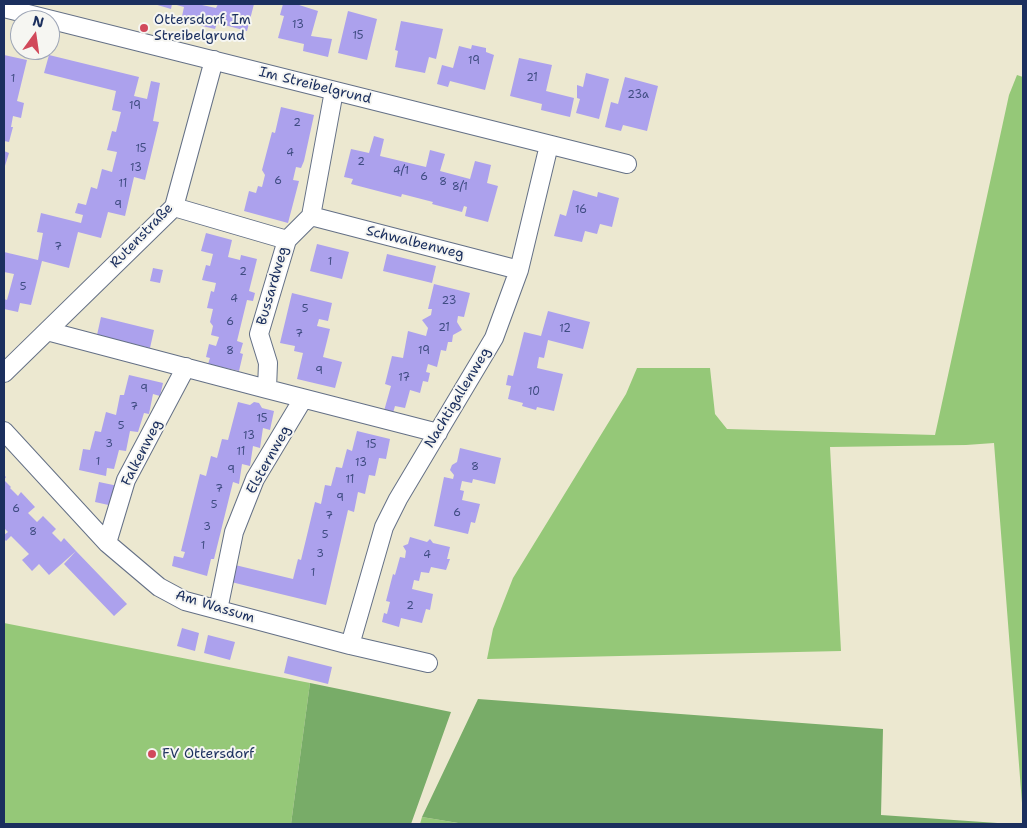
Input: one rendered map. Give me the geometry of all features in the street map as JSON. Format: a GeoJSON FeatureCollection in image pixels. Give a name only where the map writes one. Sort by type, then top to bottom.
{"type":"FeatureCollection","features":[{"type":"Feature","properties":{"kind":"street","name":"Im Streibelgrund"},"geometry":{"type":"LineString","coordinates":[[4,8],[627,164]]}},
{"type":"Feature","properties":{"kind":"street","name":"Rutenstraße"},"geometry":{"type":"LineString","coordinates":[[4,373],[174,207],[214,60]]}},
{"type":"Feature","properties":{"kind":"street"},"geometry":{"type":"LineString","coordinates":[[287,240],[311,216],[334,91]]}},
{"type":"Feature","properties":{"kind":"street","name":"Nachtigallenweg"},"geometry":{"type":"LineString","coordinates":[[350,645],[384,528],[398,498],[494,338],[519,270],[548,145]]}},
{"type":"Feature","properties":{"kind":"street","name":"Bussardweg"},"geometry":{"type":"LineString","coordinates":[[174,207],[287,240],[259,334],[268,363],[267,389]]}},
{"type":"Feature","properties":{"kind":"street","name":"Schwalbenweg"},"geometry":{"type":"LineString","coordinates":[[311,216],[519,270]]}},
{"type":"Feature","properties":{"kind":"street"},"geometry":{"type":"LineString","coordinates":[[46,331],[303,399],[438,432]]}},
{"type":"Feature","properties":{"kind":"street","name":"Falkenweg"},"geometry":{"type":"LineString","coordinates":[[107,543],[126,480],[186,367]]}},
{"type":"Feature","properties":{"kind":"street","name":"Elsternweg"},"geometry":{"type":"LineString","coordinates":[[218,610],[234,532],[255,479],[303,399]]}},
{"type":"Feature","properties":{"kind":"street","name":"Am Wassum"},"geometry":{"type":"LineString","coordinates":[[4,431],[107,543],[158,587],[185,600],[218,610],[350,645],[428,663]]}},
{"type":"Feature","properties":{"kind":"green space"},"geometry":{"type":"Polygon","coordinates":[[[1017,75],[1023,77],[1023,816],[994,443],[830,447],[841,651],[487,659],[493,629],[513,578],[626,394],[637,368],[710,368],[715,414],[727,429],[935,435],[1009,95],[1017,75]]]}},
{"type":"Feature","properties":{"kind":"green space","name":"FV Ottersdorf"},"geometry":{"type":"Polygon","coordinates":[[[4,623],[310,683],[291,824],[4,824],[4,623]]]}},
{"type":"Feature","properties":{"kind":"green space"},"geometry":{"type":"Polygon","coordinates":[[[310,683],[451,712],[411,824],[291,824],[310,683]]]}},
{"type":"Feature","properties":{"kind":"green space"},"geometry":{"type":"Polygon","coordinates":[[[478,699],[883,729],[881,815],[1012,824],[464,824],[422,817],[478,699]]]}},
{"type":"Feature","properties":{"kind":"green space"},"geometry":{"type":"Polygon","coordinates":[[[422,817],[464,824],[420,824],[422,817]]]}},
{"type":"Feature","properties":{"kind":"building"},"geometry":{"type":"Polygon","coordinates":[[[154,4],[172,4],[171,9],[154,4]]]}},
{"type":"Feature","properties":{"kind":"building"},"geometry":{"type":"Polygon","coordinates":[[[173,4],[202,4],[216,8],[218,4],[254,4],[247,31],[217,23],[215,29],[181,21],[184,7],[173,4]]]}},
{"type":"Feature","properties":{"kind":"building"},"geometry":{"type":"Polygon","coordinates":[[[283,4],[296,4],[318,11],[311,36],[332,39],[328,57],[303,51],[304,44],[278,38],[284,16],[280,15],[283,4]]]}},
{"type":"Feature","properties":{"kind":"building"},"geometry":{"type":"Polygon","coordinates":[[[348,11],[377,19],[367,60],[338,53],[348,11]]]}},
{"type":"Feature","properties":{"kind":"building"},"geometry":{"type":"Polygon","coordinates":[[[401,21],[443,29],[436,59],[429,57],[425,73],[395,67],[398,51],[395,50],[401,21]]]}},
{"type":"Feature","properties":{"kind":"building"},"geometry":{"type":"Polygon","coordinates":[[[472,45],[486,48],[486,52],[494,55],[485,90],[450,81],[448,87],[437,84],[442,65],[453,68],[459,46],[471,49],[472,45]]]}},
{"type":"Feature","properties":{"kind":"building"},"geometry":{"type":"Polygon","coordinates":[[[4,55],[10,56],[10,60],[27,60],[17,101],[24,103],[21,118],[13,116],[11,127],[13,127],[9,142],[4,141],[4,55]]]}},
{"type":"Feature","properties":{"kind":"building"},"geometry":{"type":"Polygon","coordinates":[[[60,58],[139,77],[134,96],[147,99],[151,81],[160,83],[153,121],[159,122],[145,180],[134,177],[125,216],[108,212],[101,238],[78,232],[69,268],[42,261],[31,305],[20,303],[18,312],[4,309],[4,299],[7,300],[14,274],[4,272],[4,252],[38,260],[43,233],[37,232],[41,213],[81,223],[83,215],[75,213],[78,203],[86,205],[91,187],[97,189],[102,169],[112,172],[117,152],[107,150],[112,131],[116,132],[121,112],[112,110],[116,91],[44,73],[48,60],[60,60],[60,58]]]}},
{"type":"Feature","properties":{"kind":"building"},"geometry":{"type":"Polygon","coordinates":[[[519,58],[552,65],[546,91],[574,98],[570,117],[541,110],[542,104],[510,96],[519,58]]]}},
{"type":"Feature","properties":{"kind":"building"},"geometry":{"type":"Polygon","coordinates":[[[586,73],[609,79],[599,119],[576,113],[580,99],[577,98],[577,85],[583,87],[586,73]]]}},
{"type":"Feature","properties":{"kind":"building"},"geometry":{"type":"Polygon","coordinates":[[[625,77],[658,86],[647,131],[623,125],[621,131],[605,127],[611,102],[618,104],[625,77]]]}},
{"type":"Feature","properties":{"kind":"building"},"geometry":{"type":"Polygon","coordinates":[[[281,107],[314,115],[304,161],[301,168],[296,167],[293,180],[299,181],[288,223],[244,211],[249,191],[256,193],[258,186],[262,187],[265,175],[262,170],[272,132],[275,133],[281,107]]]}},
{"type":"Feature","properties":{"kind":"building"},"geometry":{"type":"Polygon","coordinates":[[[374,136],[384,139],[380,156],[426,167],[430,150],[445,154],[440,171],[470,179],[475,161],[491,165],[487,183],[498,186],[488,222],[465,216],[467,207],[464,206],[462,212],[402,194],[401,197],[351,184],[353,179],[344,177],[351,149],[369,153],[374,136]]]}},
{"type":"Feature","properties":{"kind":"building"},"geometry":{"type":"Polygon","coordinates":[[[4,151],[9,153],[4,169],[4,151]]]}},
{"type":"Feature","properties":{"kind":"building"},"geometry":{"type":"Polygon","coordinates":[[[573,190],[597,197],[598,192],[619,198],[612,227],[600,224],[597,234],[585,231],[582,242],[554,236],[560,214],[566,216],[573,190]]]}},
{"type":"Feature","properties":{"kind":"building"},"geometry":{"type":"Polygon","coordinates":[[[206,233],[232,240],[228,257],[240,260],[241,255],[257,259],[249,291],[255,293],[253,301],[247,300],[237,341],[243,343],[240,353],[243,354],[239,371],[208,364],[210,358],[206,357],[209,344],[216,346],[219,337],[211,335],[213,326],[210,322],[213,309],[207,308],[211,291],[214,292],[216,283],[202,280],[206,265],[210,266],[213,254],[201,251],[206,233]]]}},
{"type":"Feature","properties":{"kind":"building"},"geometry":{"type":"Polygon","coordinates":[[[317,244],[349,252],[342,279],[310,271],[317,244]]]}},
{"type":"Feature","properties":{"kind":"building"},"geometry":{"type":"Polygon","coordinates":[[[387,254],[436,266],[432,283],[383,271],[387,254]]]}},
{"type":"Feature","properties":{"kind":"building"},"geometry":{"type":"Polygon","coordinates":[[[153,268],[163,270],[160,283],[150,281],[153,268]]]}},
{"type":"Feature","properties":{"kind":"building"},"geometry":{"type":"Polygon","coordinates":[[[434,284],[470,293],[464,317],[458,316],[457,322],[462,330],[453,335],[452,342],[448,342],[446,351],[441,350],[437,367],[428,364],[426,372],[430,373],[428,382],[423,381],[420,393],[410,390],[405,408],[395,406],[393,413],[384,411],[391,386],[385,384],[392,356],[403,358],[408,331],[426,336],[428,328],[422,320],[431,315],[432,309],[428,309],[434,284]]]}},
{"type":"Feature","properties":{"kind":"building"},"geometry":{"type":"Polygon","coordinates":[[[292,293],[332,303],[328,321],[319,319],[317,326],[330,329],[323,357],[342,362],[335,388],[297,379],[303,353],[294,351],[295,346],[280,343],[292,293]]]}},
{"type":"Feature","properties":{"kind":"building"},"geometry":{"type":"Polygon","coordinates":[[[548,311],[590,322],[583,349],[548,340],[544,358],[539,357],[537,368],[563,374],[554,411],[537,407],[536,410],[522,406],[523,403],[508,399],[511,386],[506,385],[508,375],[513,376],[524,332],[541,336],[548,311]]]}},
{"type":"Feature","properties":{"kind":"building"},"geometry":{"type":"Polygon","coordinates":[[[101,317],[154,330],[150,348],[97,335],[101,317]]]}},
{"type":"Feature","properties":{"kind":"building"},"geometry":{"type":"Polygon","coordinates":[[[129,375],[163,383],[160,396],[153,394],[149,414],[144,413],[138,432],[130,431],[126,451],[119,450],[114,469],[107,468],[106,476],[79,470],[83,449],[90,450],[95,431],[101,432],[106,412],[116,415],[120,395],[124,395],[129,375]]]}},
{"type":"Feature","properties":{"kind":"building"},"geometry":{"type":"Polygon","coordinates":[[[238,402],[250,405],[254,402],[259,403],[262,408],[274,411],[270,430],[263,428],[260,448],[253,446],[250,466],[242,464],[239,484],[233,482],[214,559],[211,559],[207,576],[172,566],[174,556],[183,558],[185,552],[181,551],[200,474],[206,476],[211,456],[217,458],[222,439],[228,440],[238,402]]]}},
{"type":"Feature","properties":{"kind":"building"},"geometry":{"type":"Polygon","coordinates":[[[357,431],[390,439],[386,459],[379,458],[375,476],[369,475],[365,494],[358,492],[354,512],[348,510],[326,605],[227,581],[231,564],[293,579],[298,559],[301,560],[315,502],[321,504],[325,485],[331,486],[336,467],[342,468],[347,449],[352,451],[357,431]]]}},
{"type":"Feature","properties":{"kind":"building"},"geometry":{"type":"Polygon","coordinates":[[[460,448],[501,458],[495,484],[473,479],[472,483],[462,481],[460,490],[464,491],[462,500],[480,504],[475,523],[471,522],[468,534],[434,526],[444,477],[453,479],[454,475],[450,470],[452,465],[457,462],[460,448]]]}},
{"type":"Feature","properties":{"kind":"building"},"geometry":{"type":"Polygon","coordinates":[[[4,480],[18,496],[21,492],[35,507],[28,513],[37,522],[43,516],[56,529],[52,533],[61,542],[64,538],[76,551],[49,575],[39,564],[32,571],[22,560],[29,554],[11,536],[6,541],[4,539],[4,535],[8,532],[4,528],[4,480]]]}},
{"type":"Feature","properties":{"kind":"building"},"geometry":{"type":"Polygon","coordinates":[[[99,482],[118,486],[113,506],[95,502],[99,482]]]}},
{"type":"Feature","properties":{"kind":"building"},"geometry":{"type":"Polygon","coordinates":[[[410,537],[427,542],[430,539],[433,543],[450,547],[447,559],[450,559],[446,570],[431,567],[429,573],[421,572],[419,581],[414,580],[412,589],[433,594],[430,610],[426,609],[422,623],[401,618],[399,627],[382,622],[384,613],[387,614],[390,602],[386,601],[393,574],[395,575],[400,557],[405,558],[406,551],[403,546],[408,544],[410,537]]]}},
{"type":"Feature","properties":{"kind":"building"},"geometry":{"type":"Polygon","coordinates":[[[76,551],[127,604],[114,616],[64,564],[76,551]]]}},
{"type":"Feature","properties":{"kind":"building"},"geometry":{"type":"Polygon","coordinates":[[[182,628],[199,633],[195,651],[177,646],[182,628]]]}},
{"type":"Feature","properties":{"kind":"building"},"geometry":{"type":"Polygon","coordinates":[[[208,635],[235,642],[230,660],[204,653],[208,635]]]}},
{"type":"Feature","properties":{"kind":"building"},"geometry":{"type":"Polygon","coordinates":[[[288,656],[332,667],[328,684],[284,673],[288,656]]]}},
{"type":"Feature","properties":{"kind":"place","name":"Ottersdorf, Im Streibelgrund"},"geometry":{"type":"Point","coordinates":[144,28]}},
{"type":"Feature","properties":{"kind":"place","name":"FV Ottersdorf"},"geometry":{"type":"Point","coordinates":[152,754]}}]}
